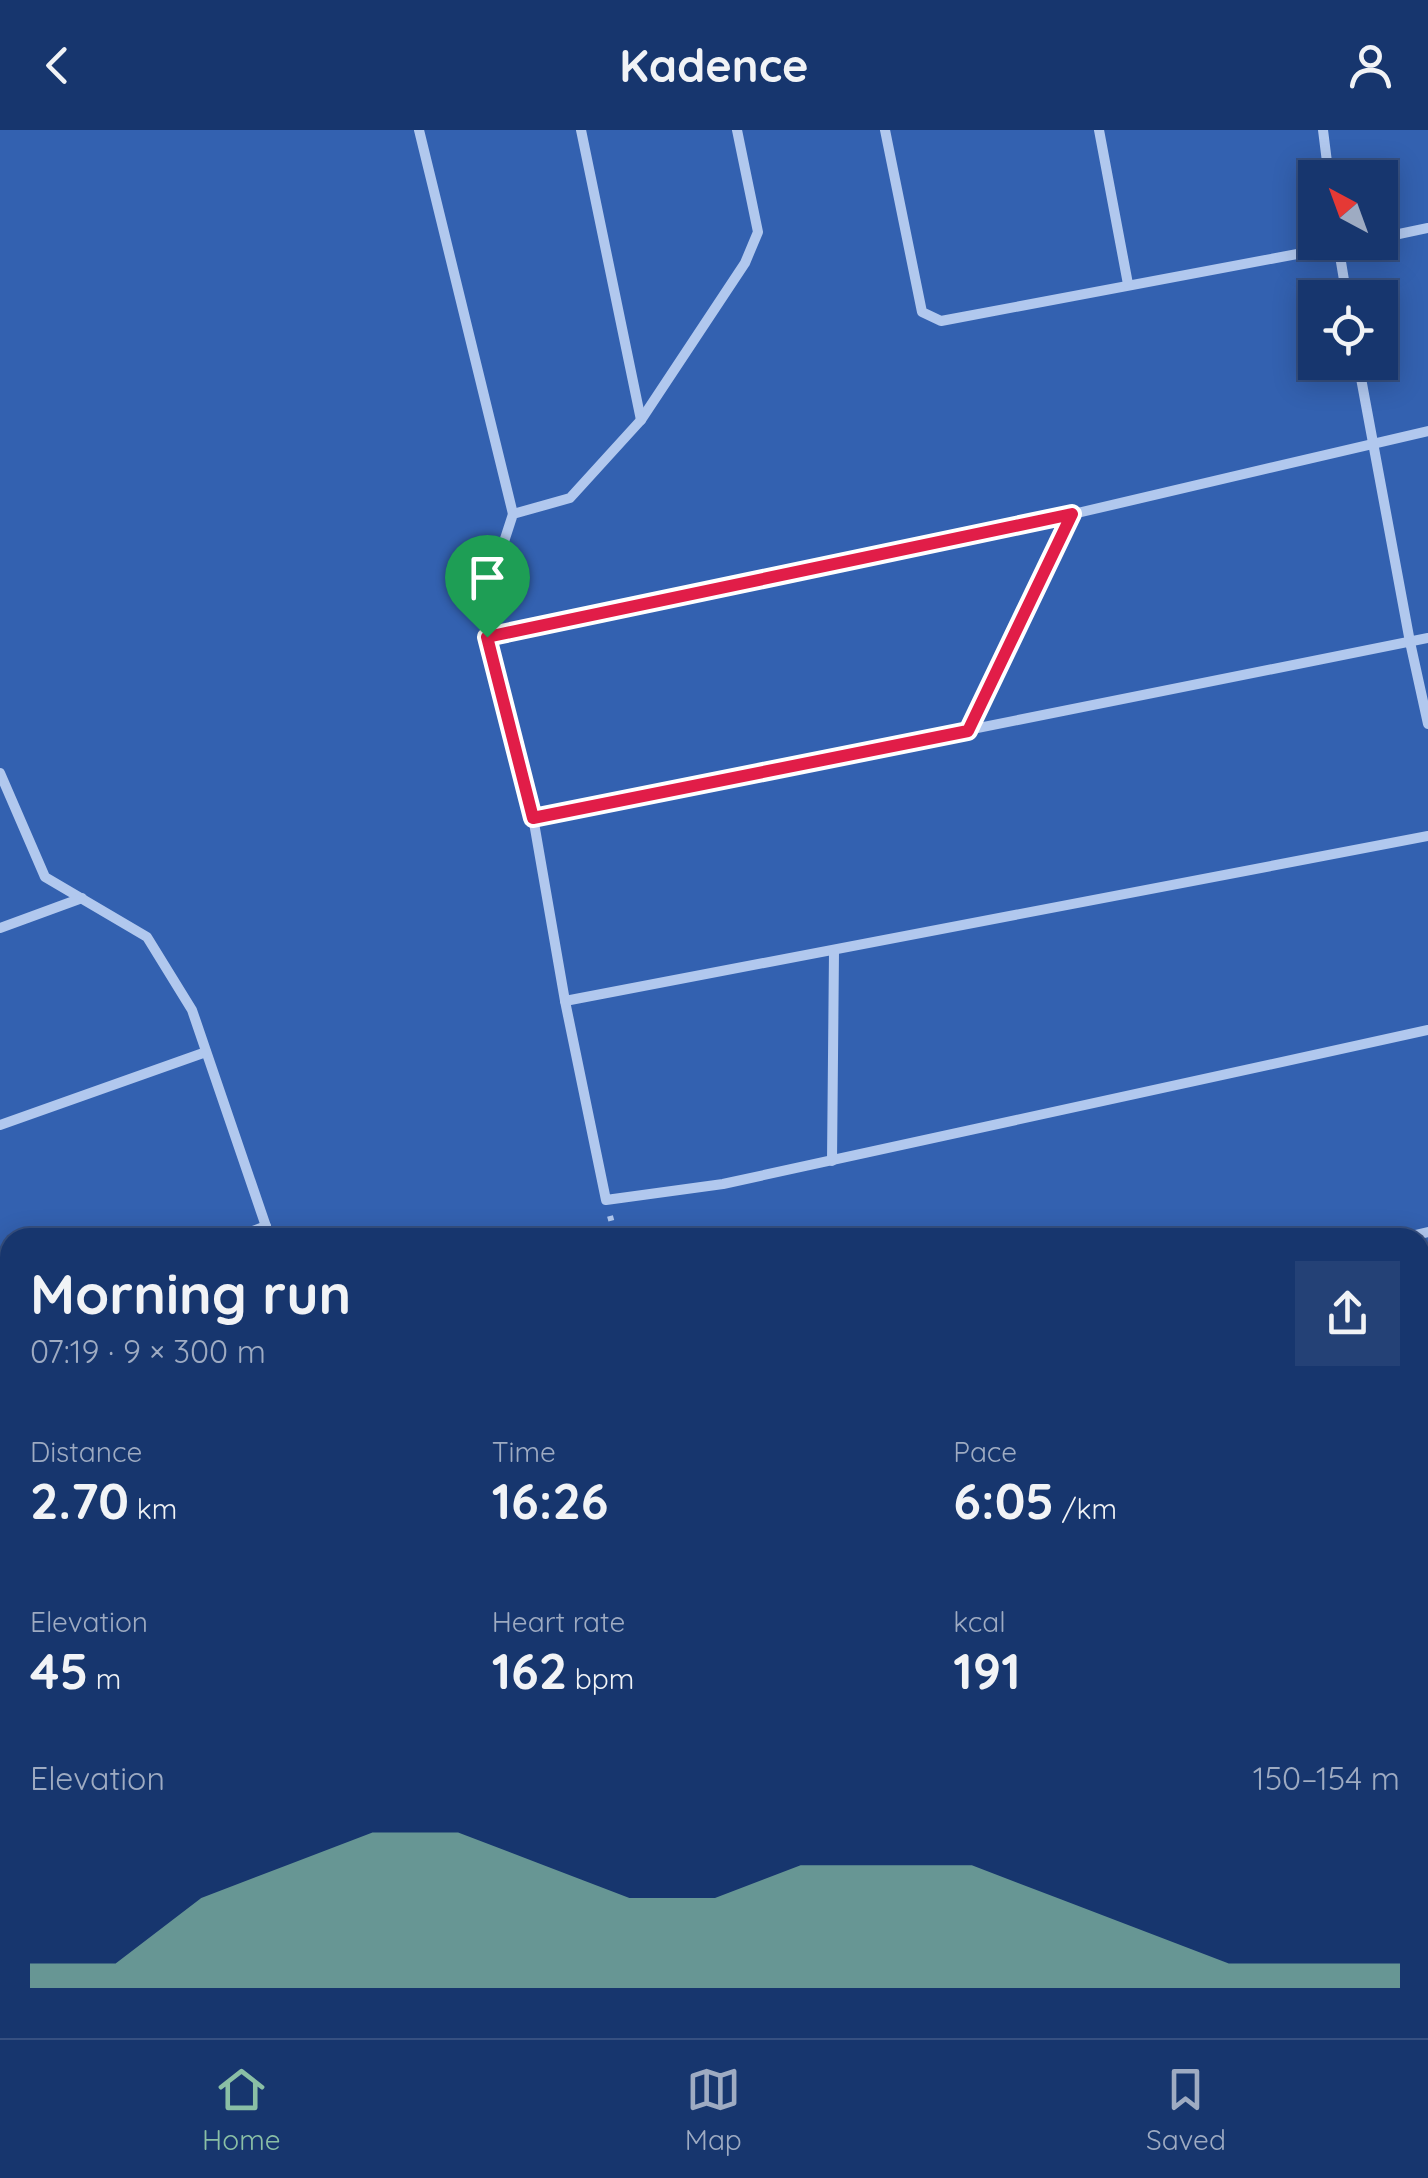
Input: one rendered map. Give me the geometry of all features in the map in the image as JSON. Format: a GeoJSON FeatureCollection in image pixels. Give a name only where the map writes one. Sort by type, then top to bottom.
{"type":"FeatureCollection","features":[{"type":"Feature","properties":{"kind":"street"},"geometry":{"type":"LineString","coordinates":[[419,130],[514,514],[487,594],[487,637],[533,818],[606,1200],[723,1184],[1428,1030]]}},
{"type":"Feature","properties":{"kind":"street"},"geometry":{"type":"LineString","coordinates":[[582,130],[641,420]]}},
{"type":"Feature","properties":{"kind":"street"},"geometry":{"type":"LineString","coordinates":[[514,514],[570,498],[641,420],[753,248],[758,232],[737,130]]}},
{"type":"Feature","properties":{"kind":"street"},"geometry":{"type":"LineString","coordinates":[[885,130],[922,312],[941,321],[1298,252]]}},
{"type":"Feature","properties":{"kind":"street"},"geometry":{"type":"LineString","coordinates":[[1099,130],[1128,284]]}},
{"type":"Feature","properties":{"kind":"street"},"geometry":{"type":"LineString","coordinates":[[1323,130],[1327,160]]}},
{"type":"Feature","properties":{"kind":"street"},"geometry":{"type":"LineString","coordinates":[[1398,234],[1428,228]]}},
{"type":"Feature","properties":{"kind":"street"},"geometry":{"type":"LineString","coordinates":[[1361,380],[1428,721]]}},
{"type":"Feature","properties":{"kind":"street"},"geometry":{"type":"LineString","coordinates":[[487,637],[1072,514],[1428,431]]}},
{"type":"Feature","properties":{"kind":"street"},"geometry":{"type":"LineString","coordinates":[[968,731],[1072,514]]}},
{"type":"Feature","properties":{"kind":"street"},"geometry":{"type":"LineString","coordinates":[[533,818],[1428,638]]}},
{"type":"Feature","properties":{"kind":"street"},"geometry":{"type":"LineString","coordinates":[[0,773],[45,876],[148,937],[192,1010],[267,1228]]}},
{"type":"Feature","properties":{"kind":"street"},"geometry":{"type":"LineString","coordinates":[[565,1001],[1428,836]]}},
{"type":"Feature","properties":{"kind":"street"},"geometry":{"type":"LineString","coordinates":[[0,928],[82,898]]}},
{"type":"Feature","properties":{"kind":"street"},"geometry":{"type":"LineString","coordinates":[[832,1161],[834,952]]}},
{"type":"Feature","properties":{"kind":"street"},"geometry":{"type":"LineString","coordinates":[[0,1125],[206,1052]]}},
{"type":"Feature","properties":{"kind":"shaded area"},"geometry":{"type":"Polygon","coordinates":[[[0,130],[1428,130],[1428,1228],[0,1228],[0,130]]]}},
{"type":"Feature","properties":{"kind":"route"},"geometry":{"type":"LineString","coordinates":[[1072,514],[968,731],[533,818],[487,637],[1072,514]]}}]}
